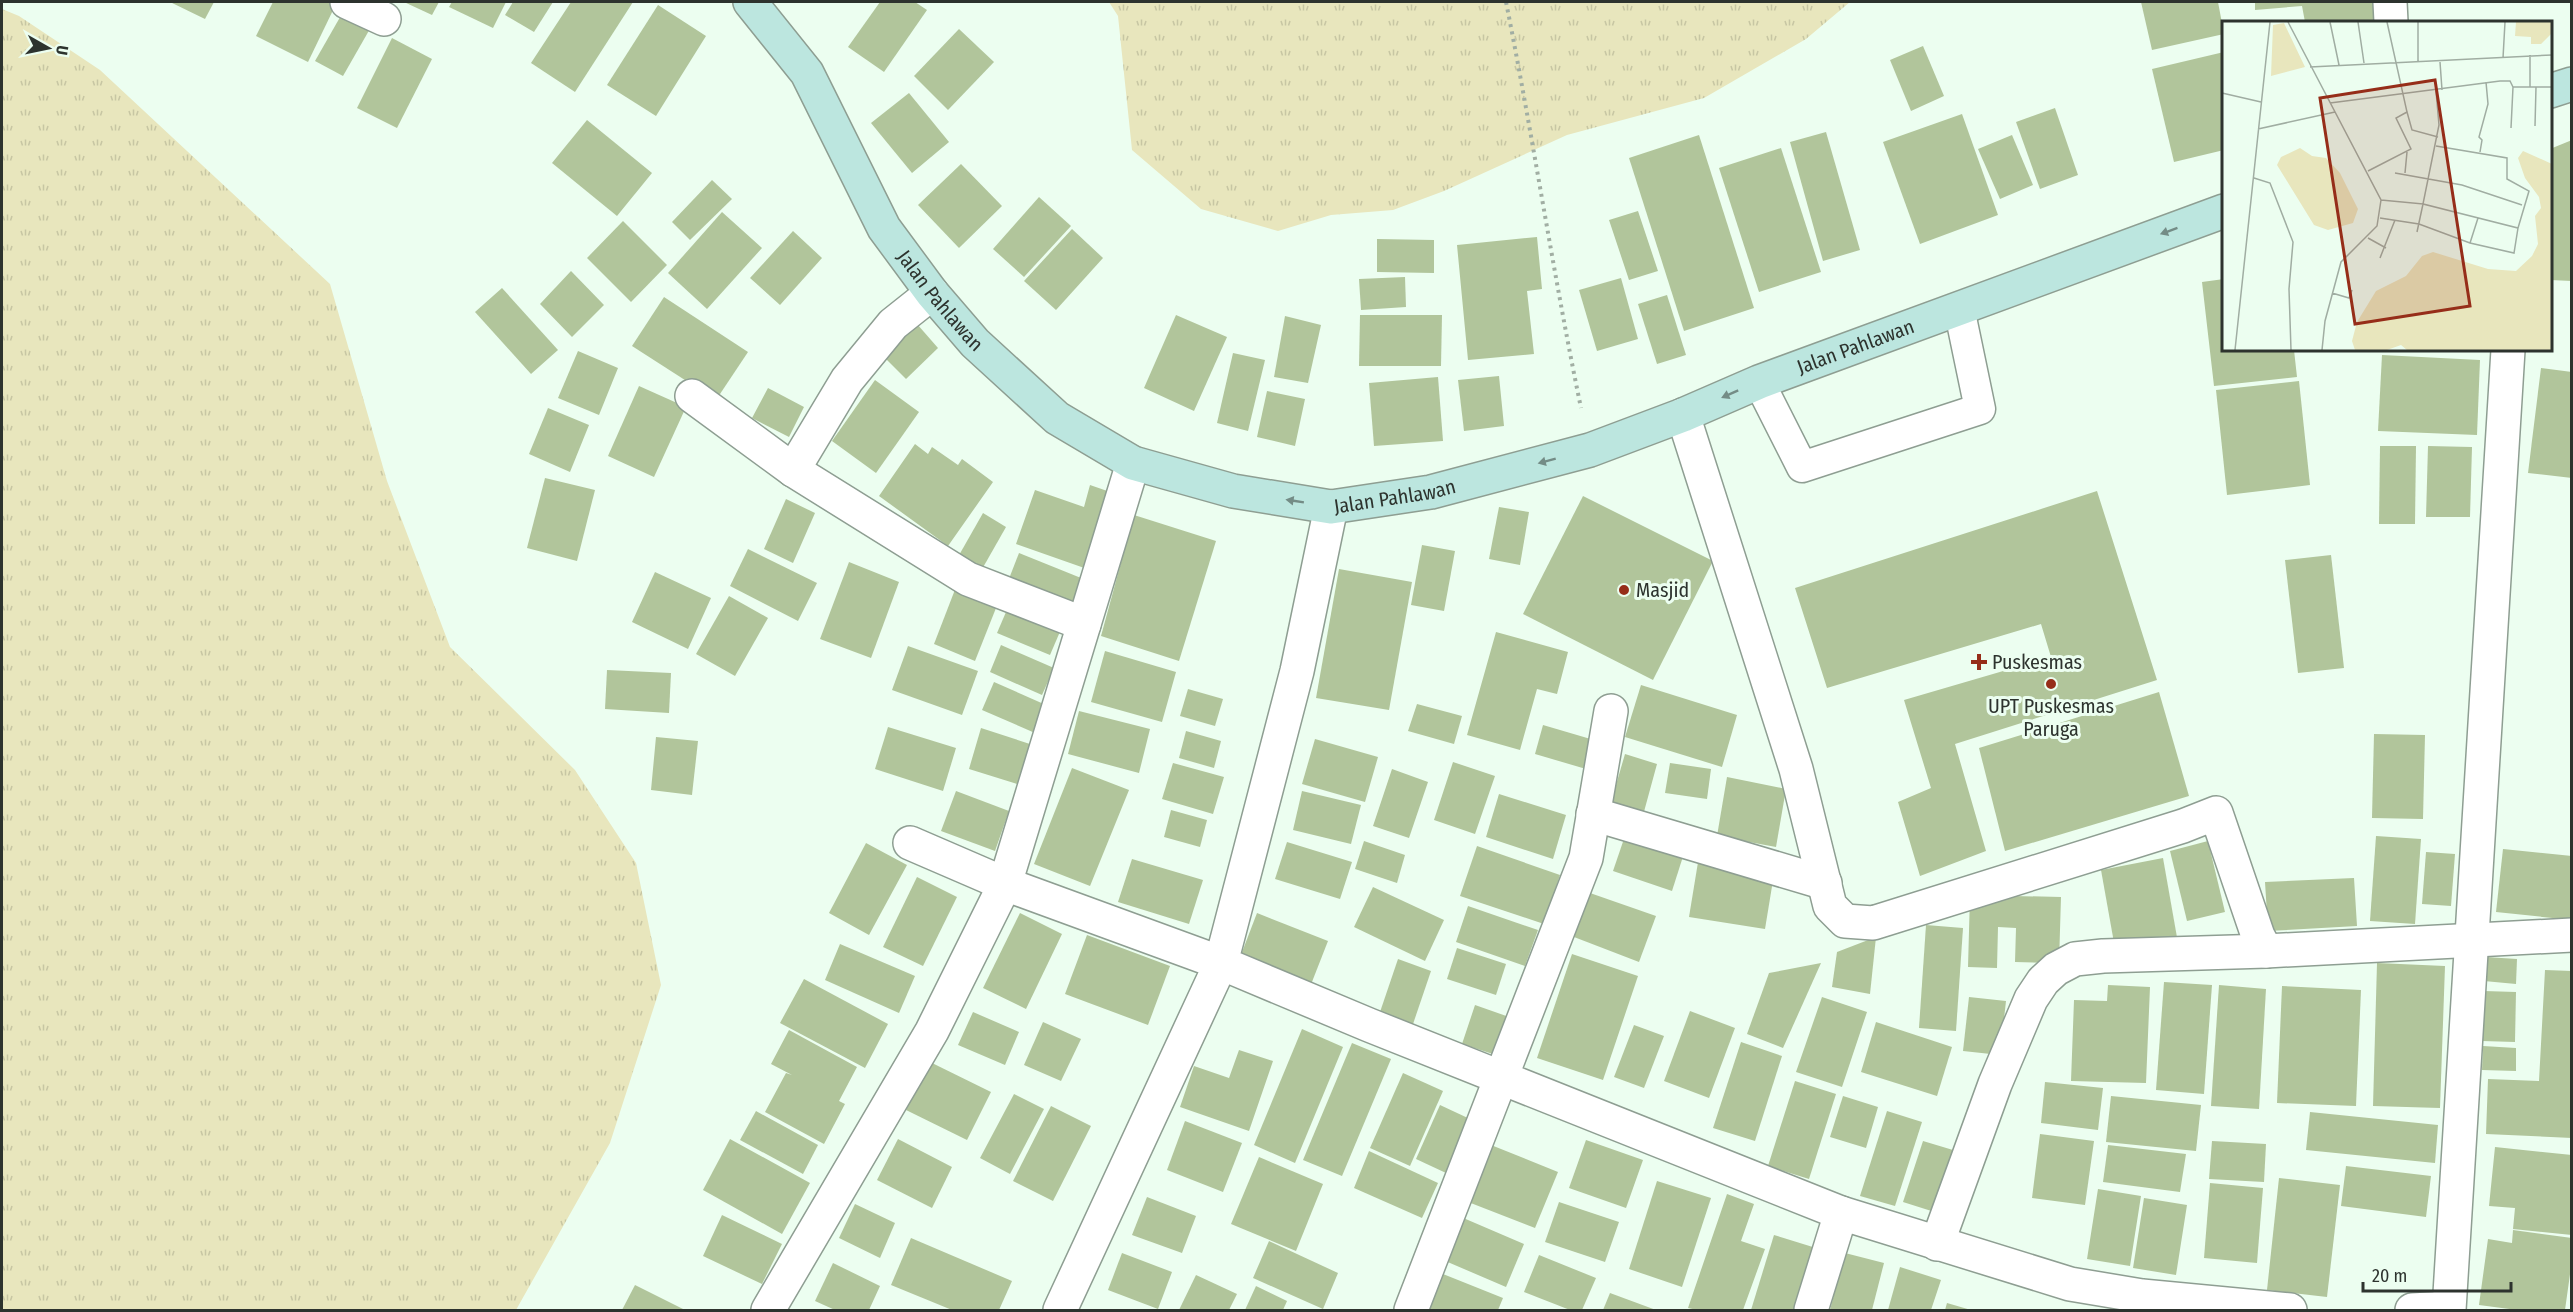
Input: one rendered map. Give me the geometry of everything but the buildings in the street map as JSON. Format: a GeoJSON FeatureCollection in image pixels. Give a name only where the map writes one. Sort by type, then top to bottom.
{"type":"FeatureCollection","features":[{"type":"Feature","properties":{"kind":"main road","name":"Jalan Pahlawan"},"geometry":{"type":"LineString","coordinates":[[750,2],[807,73],[884,228],[932,293],[975,343],[1057,418],[1133,463],[1233,491],[1331,507],[1431,492],[1590,450],[1683,415],[1759,381],[2222,211]]}},
{"type":"Feature","properties":{"kind":"main road"},"geometry":{"type":"LineString","coordinates":[[2552,90],[2571,84]]}},
{"type":"Feature","properties":{"kind":"street"},"geometry":{"type":"LineString","coordinates":[[347,2],[384,20]]}},
{"type":"Feature","properties":{"kind":"street"},"geometry":{"type":"LineString","coordinates":[[2390,2],[2391,21]]}},
{"type":"Feature","properties":{"kind":"street"},"geometry":{"type":"LineString","coordinates":[[793,470],[847,380],[893,324],[932,293]]}},
{"type":"Feature","properties":{"kind":"street"},"geometry":{"type":"LineString","coordinates":[[2412,1311],[2448,1309],[2508,351]]}},
{"type":"Feature","properties":{"kind":"street"},"geometry":{"type":"LineString","coordinates":[[692,396],[793,470],[968,579],[1084,624]]}},
{"type":"Feature","properties":{"kind":"street"},"geometry":{"type":"LineString","coordinates":[[1683,415],[1796,770],[1830,906],[1845,921],[1874,922],[2172,829],[2216,813],[2258,936],[2266,951]]}},
{"type":"Feature","properties":{"kind":"street"},"geometry":{"type":"LineString","coordinates":[[768,1311],[932,1031],[1005,884],[1133,463]]}},
{"type":"Feature","properties":{"kind":"street"},"geometry":{"type":"LineString","coordinates":[[1060,1311],[1221,963],[1297,671],[1331,507]]}},
{"type":"Feature","properties":{"kind":"street"},"geometry":{"type":"LineString","coordinates":[[1411,1311],[1586,858],[1611,711]]}},
{"type":"Feature","properties":{"kind":"street"},"geometry":{"type":"LineString","coordinates":[[1593,814],[1825,883]]}},
{"type":"Feature","properties":{"kind":"street"},"geometry":{"type":"LineString","coordinates":[[910,843],[1005,884],[1221,963],[1841,1213],[2070,1284],[2142,1296],[2290,1311]]}},
{"type":"Feature","properties":{"kind":"street"},"geometry":{"type":"LineString","coordinates":[[1938,1244],[1995,1084],[2031,999],[2043,981],[2056,969],[2075,959],[2571,935]]}},
{"type":"Feature","properties":{"kind":"street"},"geometry":{"type":"LineString","coordinates":[[1811,1311],[1841,1213]]}},
{"type":"Feature","properties":{"kind":"lane"},"geometry":{"type":"LineString","coordinates":[[1759,381],[1802,467],[1980,409],[1959,308]]}},
{"type":"Feature","properties":{"kind":"path"},"geometry":{"type":"LineString","coordinates":[[1506,2],[1523,84],[1555,282],[1590,450]]}},
{"type":"Feature","properties":{"kind":"green space"},"geometry":{"type":"Polygon","coordinates":[[[1109,2],[1850,2],[1806,39],[1704,98],[1567,135],[1444,191],[1393,210],[1331,215],[1278,231],[1201,209],[1132,150],[1118,16],[1109,2]]]}},
{"type":"Feature","properties":{"kind":"green space"},"geometry":{"type":"Polygon","coordinates":[[[2,9],[19,16],[100,70],[330,284],[387,481],[450,647],[575,770],[636,863],[661,985],[610,1143],[516,1310],[2,1310],[2,9]]]}},
{"type":"Feature","properties":{"kind":"place","name":"Masjid"},"geometry":{"type":"Point","coordinates":[1624,590]}},
{"type":"Feature","properties":{"kind":"place","name":"Puskesmas"},"geometry":{"type":"Point","coordinates":[1979,662]}},
{"type":"Feature","properties":{"kind":"place","name":"UPT Puskesmas Paruga"},"geometry":{"type":"Point","coordinates":[2051,684]}}]}
